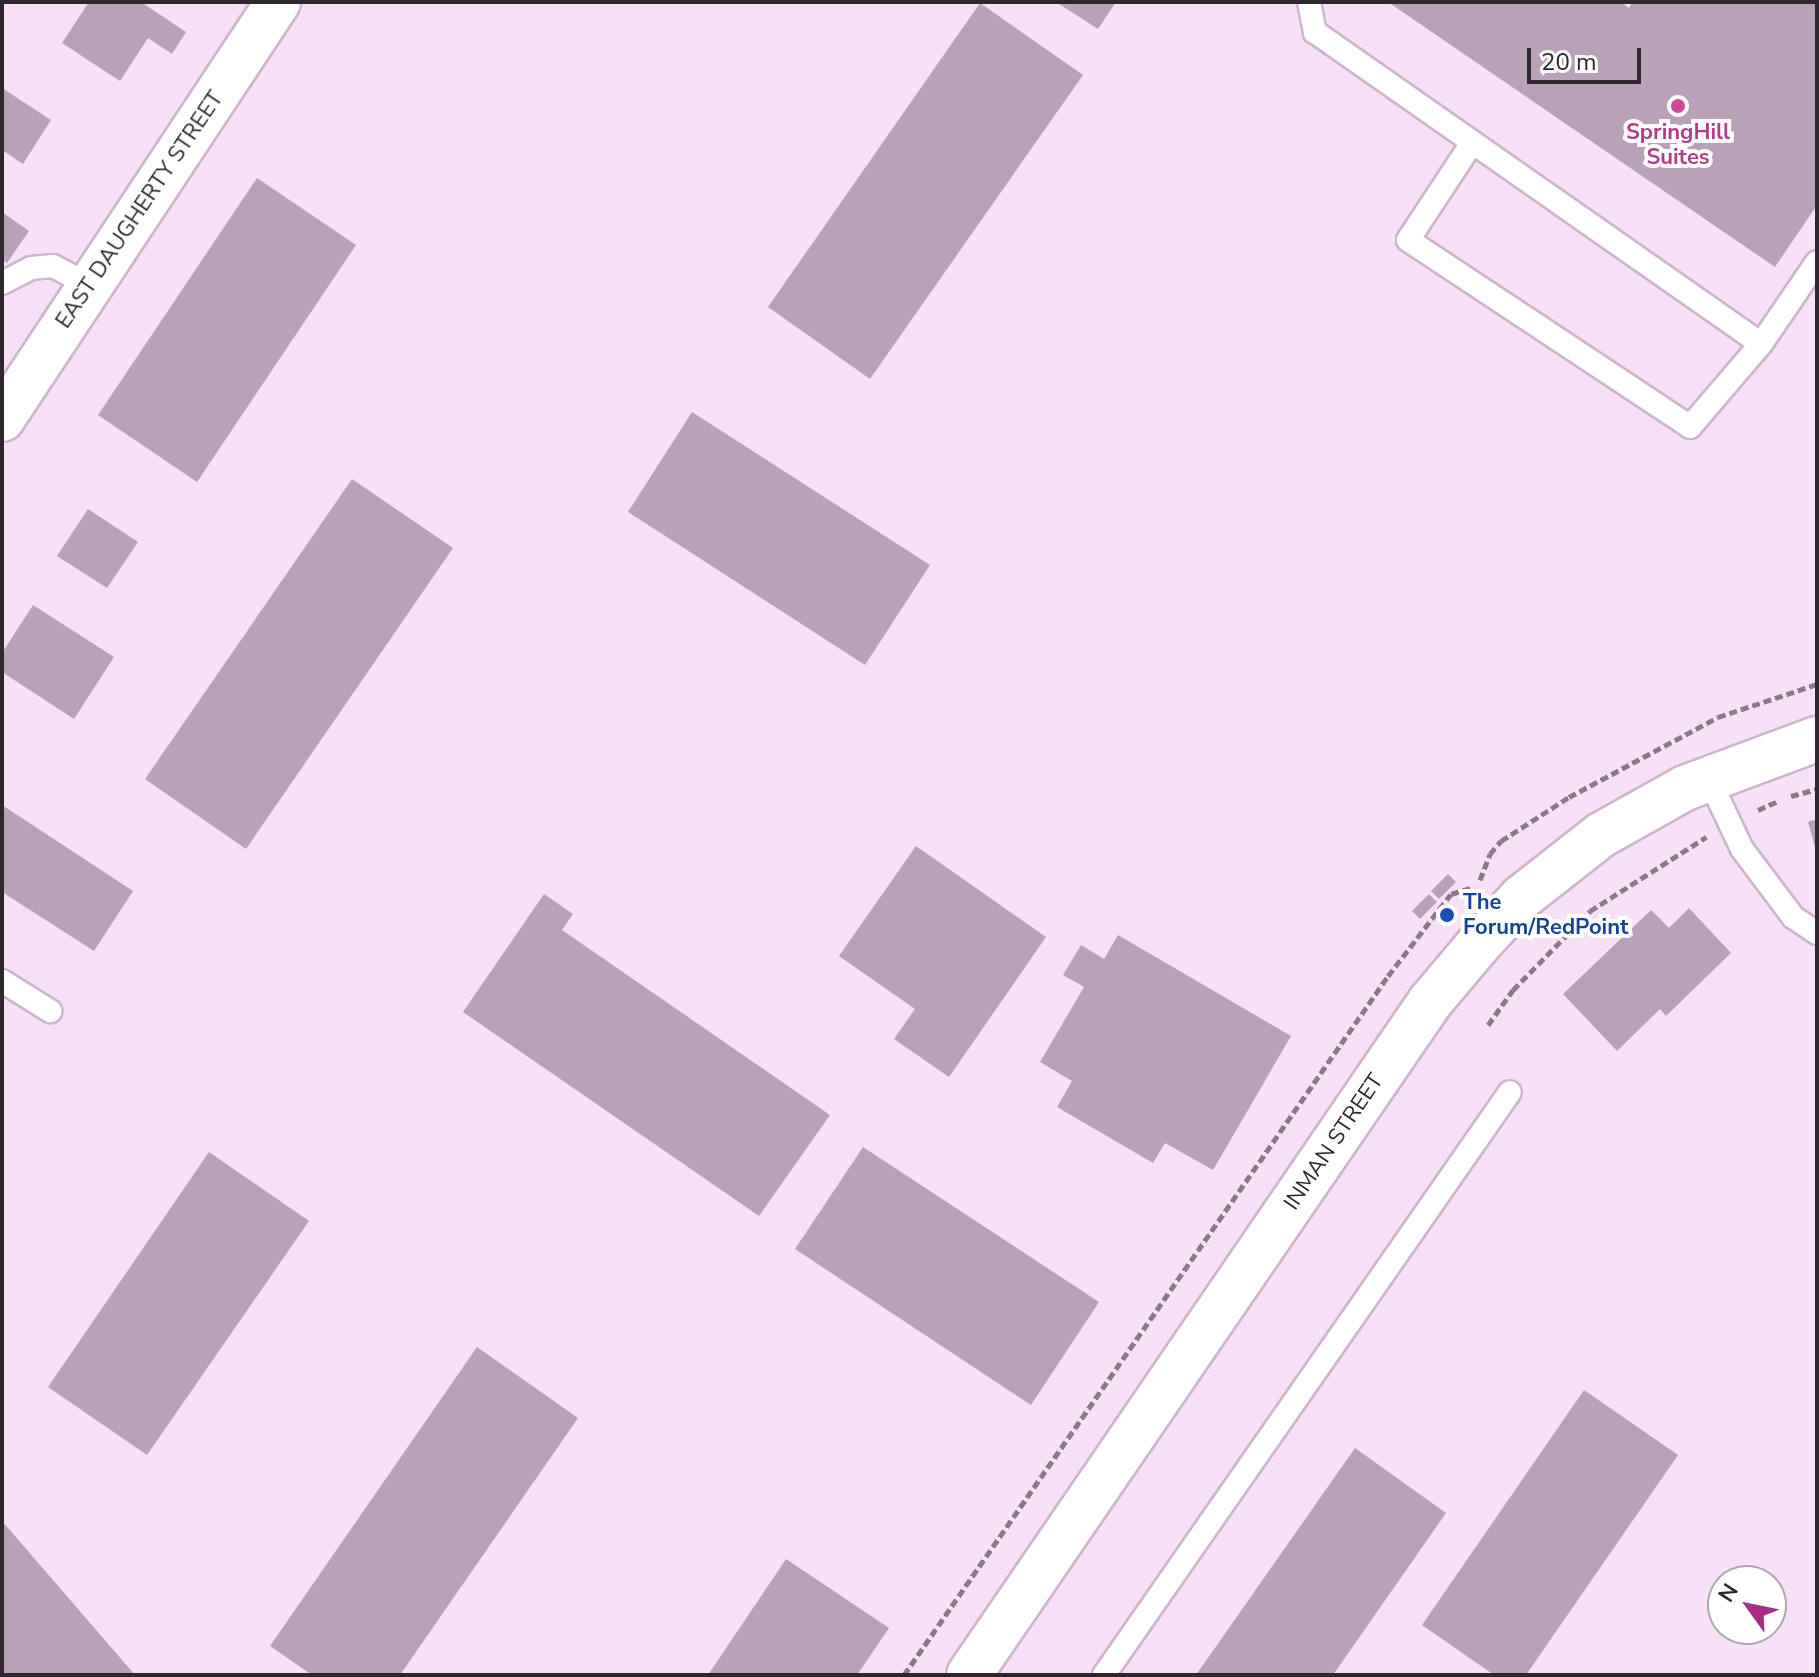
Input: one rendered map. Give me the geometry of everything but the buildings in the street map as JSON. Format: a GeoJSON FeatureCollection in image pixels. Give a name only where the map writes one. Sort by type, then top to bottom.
{"type":"FeatureCollection","features":[{"type":"Feature","properties":{"kind":"street","name":"EAST DAUGHERTY STREET"},"geometry":{"type":"LineString","coordinates":[[2,419],[278,2]]}},
{"type":"Feature","properties":{"kind":"street","name":"INMAN STREET"},"geometry":{"type":"LineString","coordinates":[[969,1675],[1430,1002],[1522,897],[1589,844],[1685,788],[1817,739]]}},
{"type":"Feature","properties":{"kind":"lane"},"geometry":{"type":"LineString","coordinates":[[1309,2],[1315,32],[1761,344]]}},
{"type":"Feature","properties":{"kind":"lane"},"geometry":{"type":"LineString","coordinates":[[1472,143],[1408,240],[1690,427],[1761,344],[1817,262]]}},
{"type":"Feature","properties":{"kind":"lane"},"geometry":{"type":"LineString","coordinates":[[2,283],[31,268],[53,266],[89,285]]}},
{"type":"Feature","properties":{"kind":"lane"},"geometry":{"type":"LineString","coordinates":[[1709,779],[1742,849],[1793,917],[1817,933]]}},
{"type":"Feature","properties":{"kind":"lane"},"geometry":{"type":"LineString","coordinates":[[2,981],[50,1011]]}},
{"type":"Feature","properties":{"kind":"lane"},"geometry":{"type":"LineString","coordinates":[[1104,1675],[1510,1092]]}},
{"type":"Feature","properties":{"kind":"path"},"geometry":{"type":"LineString","coordinates":[[1488,1025],[1513,990],[1590,911],[1730,824],[1784,798],[1817,789]]}},
{"type":"Feature","properties":{"kind":"place","name":"SpringHill Suites"},"geometry":{"type":"Point","coordinates":[1678,106]}},
{"type":"Feature","properties":{"kind":"place","name":"The Forum/RedPoint"},"geometry":{"type":"Point","coordinates":[1447,915]}}]}
